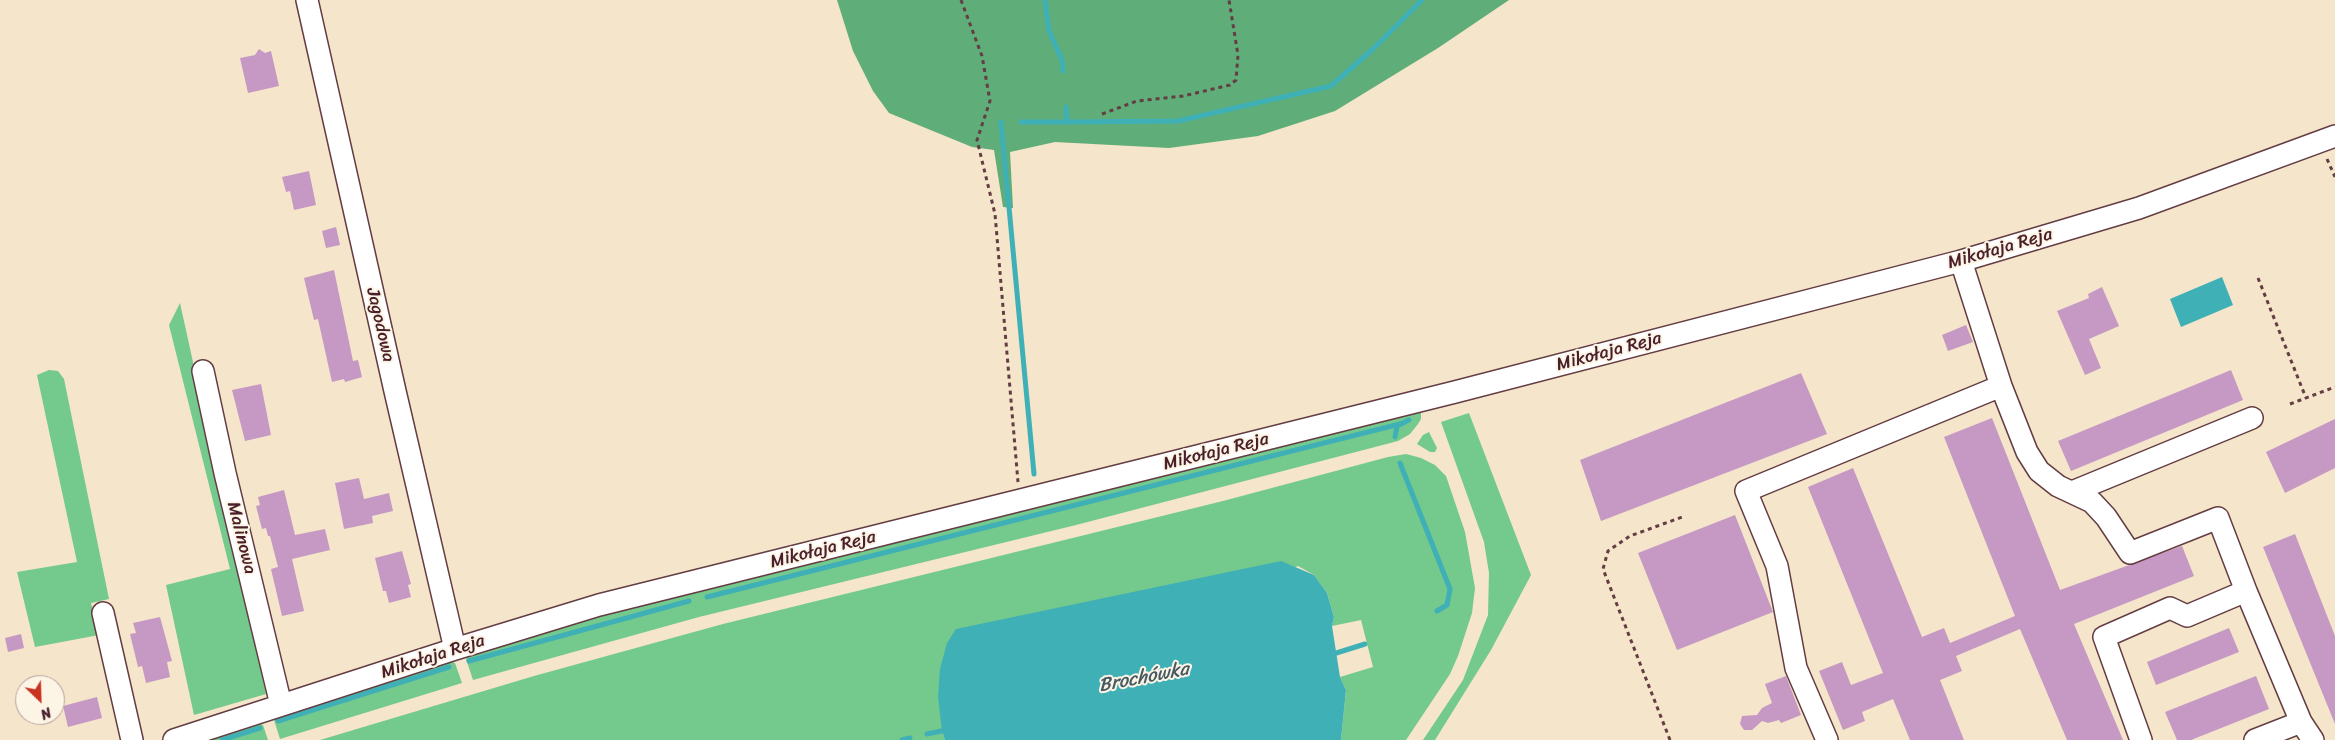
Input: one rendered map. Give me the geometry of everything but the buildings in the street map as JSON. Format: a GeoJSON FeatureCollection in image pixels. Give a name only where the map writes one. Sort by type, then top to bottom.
{"type":"FeatureCollection","features":[{"type":"Feature","properties":{"kind":"street","name":"Jagodowa"},"geometry":{"type":"LineString","coordinates":[[307,0],[455,649]]}},
{"type":"Feature","properties":{"kind":"street","name":"Mikołaja Reja"},"geometry":{"type":"LineString","coordinates":[[174,740],[455,649],[599,606],[1494,382],[1961,260],[2140,208],[2335,136]]}},
{"type":"Feature","properties":{"kind":"street"},"geometry":{"type":"LineString","coordinates":[[1961,260],[2001,386],[2027,452],[2039,471],[2092,502],[2106,517],[2130,553],[2218,518],[2246,591],[2301,722],[2313,740]]}},
{"type":"Feature","properties":{"kind":"street","name":"Malinowa"},"geometry":{"type":"LineString","coordinates":[[203,371],[225,473],[281,705]]}},
{"type":"Feature","properties":{"kind":"street"},"geometry":{"type":"LineString","coordinates":[[1827,740],[1796,668],[1777,566],[1746,491],[2001,386]]}},
{"type":"Feature","properties":{"kind":"street"},"geometry":{"type":"LineString","coordinates":[[2072,492],[2252,418]]}},
{"type":"Feature","properties":{"kind":"street"},"geometry":{"type":"LineString","coordinates":[[2141,740],[2104,637],[2170,608],[2187,616],[2246,591]]}},
{"type":"Feature","properties":{"kind":"street"},"geometry":{"type":"LineString","coordinates":[[103,613],[132,740]]}},
{"type":"Feature","properties":{"kind":"street"},"geometry":{"type":"LineString","coordinates":[[2255,740],[2301,722]]}},
{"type":"Feature","properties":{"kind":"path"},"geometry":{"type":"LineString","coordinates":[[961,0],[982,56],[990,100],[977,140],[995,214],[1019,501]]}},
{"type":"Feature","properties":{"kind":"path"},"geometry":{"type":"LineString","coordinates":[[1102,114],[1137,101],[1183,96],[1230,85],[1236,80],[1238,55],[1229,0]]}},
{"type":"Feature","properties":{"kind":"path"},"geometry":{"type":"LineString","coordinates":[[2258,278],[2306,398]]}},
{"type":"Feature","properties":{"kind":"path"},"geometry":{"type":"LineString","coordinates":[[2290,404],[2335,386]]}},
{"type":"Feature","properties":{"kind":"path"},"geometry":{"type":"LineString","coordinates":[[1670,740],[1603,569],[1608,551],[1630,536],[1685,516]]}},
{"type":"Feature","properties":{"kind":"green space"},"geometry":{"type":"Polygon","coordinates":[[[837,0],[1509,0],[1438,48],[1335,111],[1258,136],[1169,148],[1055,142],[1010,152],[1013,208],[1003,207],[994,150],[972,147],[889,113],[873,91],[853,51],[837,0]]]}},
{"type":"Feature","properties":{"kind":"green space"},"geometry":{"type":"Polygon","coordinates":[[[180,303],[266,694],[194,715],[166,585],[230,569],[169,325],[180,303]]]}},
{"type":"Feature","properties":{"kind":"green space"},"geometry":{"type":"Polygon","coordinates":[[[49,370],[58,371],[64,379],[109,599],[91,603],[99,635],[35,647],[17,572],[77,562],[37,375],[49,370]]]}},
{"type":"Feature","properties":{"kind":"green space"},"geometry":{"type":"Polygon","coordinates":[[[1421,411],[1421,419],[1418,424],[1410,434],[1398,441],[1076,525],[699,617],[473,680],[466,659],[469,655],[591,615],[1421,411]]]}},
{"type":"Feature","properties":{"kind":"green space"},"geometry":{"type":"Polygon","coordinates":[[[1469,413],[1531,575],[1491,650],[1435,740],[1423,740],[1463,680],[1488,615],[1489,573],[1484,542],[1441,422],[1469,413]]]}},
{"type":"Feature","properties":{"kind":"green space"},"geometry":{"type":"Polygon","coordinates":[[[1429,432],[1437,448],[1435,452],[1430,452],[1417,444],[1423,435],[1429,432]]]}},
{"type":"Feature","properties":{"kind":"green space"},"geometry":{"type":"Polygon","coordinates":[[[1406,454],[1421,458],[1435,465],[1446,476],[1465,532],[1475,588],[1472,613],[1450,674],[1406,740],[1341,740],[1346,690],[1340,677],[1373,667],[1361,620],[1332,626],[1334,617],[1327,593],[1314,575],[1298,566],[942,731],[945,740],[320,740],[534,676],[723,624],[1406,454]]]}},
{"type":"Feature","properties":{"kind":"green space"},"geometry":{"type":"Polygon","coordinates":[[[450,661],[455,663],[462,683],[280,739],[274,720],[277,716],[450,661]]]}},
{"type":"Feature","properties":{"kind":"green space"},"geometry":{"type":"Polygon","coordinates":[[[257,722],[263,725],[268,740],[201,740],[257,722]]]}},
{"type":"Feature","properties":{"kind":"water"},"geometry":{"type":"Polygon","coordinates":[[[2222,277],[2233,305],[2181,327],[2170,299],[2222,277]]]}},
{"type":"Feature","properties":{"kind":"water"},"geometry":{"type":"Polygon","coordinates":[[[1281,561],[1314,575],[1327,593],[1334,617],[1332,626],[1340,677],[1346,690],[1341,740],[945,740],[942,731],[938,697],[940,669],[947,643],[956,629],[1281,561]]]}},
{"type":"Feature","properties":{"kind":"waterway"},"geometry":{"type":"LineString","coordinates":[[1045,0],[1049,31],[1062,60],[1063,71]]}},
{"type":"Feature","properties":{"kind":"waterway"},"geometry":{"type":"LineString","coordinates":[[1067,122],[1178,121],[1331,86],[1373,49],[1422,0]]}},
{"type":"Feature","properties":{"kind":"waterway"},"geometry":{"type":"LineString","coordinates":[[1021,122],[1067,122],[1066,107]]}},
{"type":"Feature","properties":{"kind":"waterway"},"geometry":{"type":"LineString","coordinates":[[1001,122],[1034,474]]}},
{"type":"Feature","properties":{"kind":"waterway","name":"Brochówka"},"geometry":{"type":"LineString","coordinates":[[1395,437],[1397,426],[1409,420]]}},
{"type":"Feature","properties":{"kind":"waterway"},"geometry":{"type":"LineString","coordinates":[[707,597],[1400,424]]}},
{"type":"Feature","properties":{"kind":"waterway","name":"Brochówka"},"geometry":{"type":"LineString","coordinates":[[1400,463],[1450,589],[1447,605],[1437,611]]}},
{"type":"Feature","properties":{"kind":"waterway"},"geometry":{"type":"LineString","coordinates":[[469,661],[689,601]]}},
{"type":"Feature","properties":{"kind":"waterway","name":"Brochówka"},"geometry":{"type":"LineString","coordinates":[[1330,655],[1365,644]]}},
{"type":"Feature","properties":{"kind":"waterway"},"geometry":{"type":"LineString","coordinates":[[278,721],[449,667]]}},
{"type":"Feature","properties":{"kind":"waterway"},"geometry":{"type":"LineString","coordinates":[[222,740],[260,728]]}},
{"type":"Feature","properties":{"kind":"waterway","name":"Brochówka"},"geometry":{"type":"LineString","coordinates":[[927,734],[946,730]]}},
{"type":"Feature","properties":{"kind":"waterway","name":"Brochówka"},"geometry":{"type":"LineString","coordinates":[[902,740],[910,738]]}}]}
